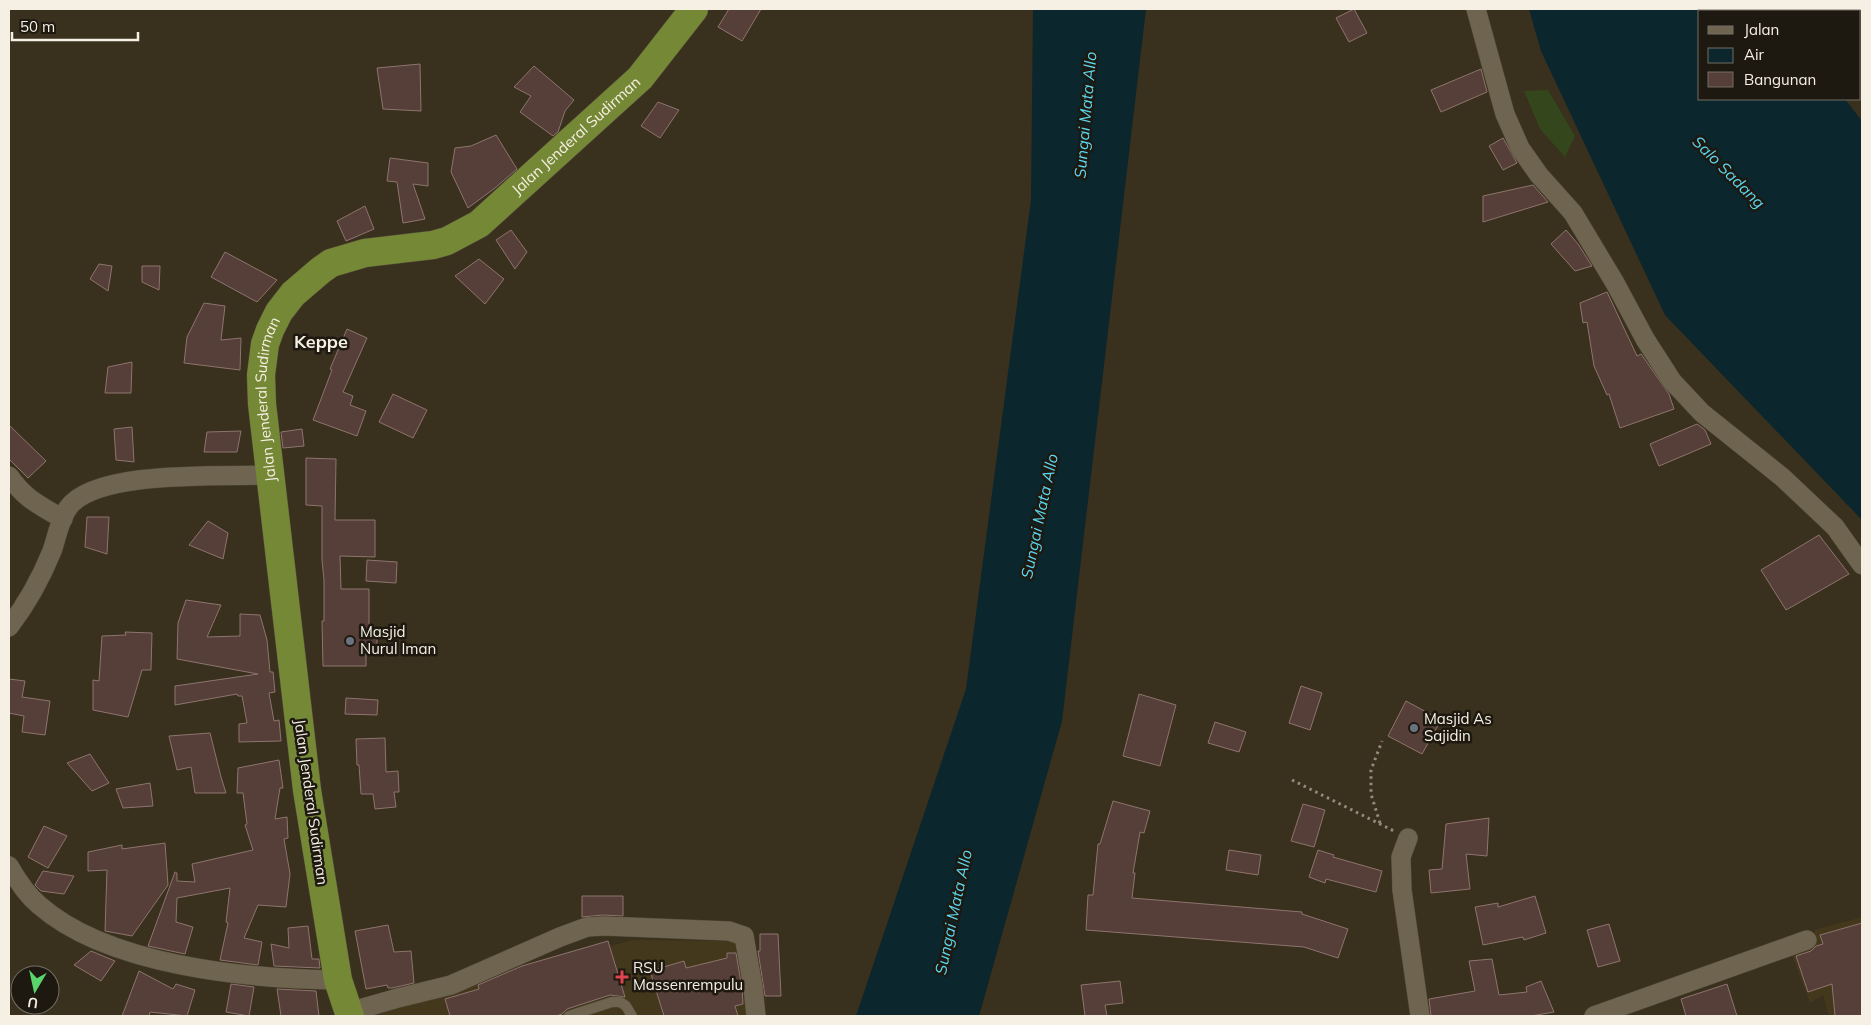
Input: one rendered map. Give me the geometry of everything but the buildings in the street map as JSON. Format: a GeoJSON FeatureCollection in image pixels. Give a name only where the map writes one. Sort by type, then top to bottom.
{"type":"FeatureCollection","features":[{"type":"Feature","properties":{"kind":"highway","name":"Jalan Jenderal Sudirman"},"geometry":{"type":"LineString","coordinates":[[349,1014],[338,980],[307,790],[262,404],[261,375],[265,344],[279,312],[293,294],[331,263],[365,253],[433,245],[462,234],[479,224],[640,78],[694,9]]}},
{"type":"Feature","properties":{"kind":"street"},"geometry":{"type":"LineString","coordinates":[[1476,9],[1505,114],[1520,148],[1540,175],[1574,213],[1615,282],[1645,339],[1672,381],[1702,413],[1782,477],[1835,527],[1862,565]]}},
{"type":"Feature","properties":{"kind":"street"},"geometry":{"type":"LineString","coordinates":[[9,627],[35,586],[51,552],[63,518],[68,508],[74,502],[93,491],[114,484],[162,477],[270,475]]}},
{"type":"Feature","properties":{"kind":"street"},"geometry":{"type":"LineString","coordinates":[[9,476],[25,496],[63,518]]}},
{"type":"Feature","properties":{"kind":"street"},"geometry":{"type":"LineString","coordinates":[[1408,838],[1401,857],[1402,890],[1420,1016]]}},
{"type":"Feature","properties":{"kind":"street"},"geometry":{"type":"LineString","coordinates":[[9,866],[27,892],[52,916],[95,939],[122,950],[199,968],[286,978],[338,980]]}},
{"type":"Feature","properties":{"kind":"street"},"geometry":{"type":"LineString","coordinates":[[349,1014],[398,998],[451,985],[560,936],[587,927],[604,926],[729,931],[744,936],[756,1016]]}},
{"type":"Feature","properties":{"kind":"street"},"geometry":{"type":"LineString","coordinates":[[1594,1016],[1807,940]]}},
{"type":"Feature","properties":{"kind":"lane"},"geometry":{"type":"LineString","coordinates":[[569,1016],[612,1002],[620,1002],[626,1006],[632,1016]]}},
{"type":"Feature","properties":{"kind":"path"},"geometry":{"type":"LineString","coordinates":[[1380,824],[1371,794],[1371,770],[1382,741]]}},
{"type":"Feature","properties":{"kind":"path"},"geometry":{"type":"LineString","coordinates":[[1292,780],[1408,838]]}},
{"type":"Feature","properties":{"kind":"shaded area"},"geometry":{"type":"Polygon","coordinates":[[[1862,917],[1862,1016],[1829,1016],[1823,995],[1810,1003],[1790,950],[1816,941],[1814,930],[1862,917]]]}},
{"type":"Feature","properties":{"kind":"shaded area","name":"RSU Massenrempulu"},"geometry":{"type":"Polygon","coordinates":[[[632,940],[739,941],[749,1016],[373,1016],[372,1013],[632,940]]]}},
{"type":"Feature","properties":{"kind":"green space"},"geometry":{"type":"Polygon","coordinates":[[[1548,90],[1575,136],[1565,157],[1540,129],[1524,91],[1548,90]]]}},
{"type":"Feature","properties":{"kind":"water","name":"Sungai Mata Allo"},"geometry":{"type":"Polygon","coordinates":[[[1033,9],[1146,9],[1062,721],[979,1016],[856,1016],[966,689],[1031,200],[1033,9]]]}},
{"type":"Feature","properties":{"kind":"water","name":"Salo Sadang"},"geometry":{"type":"Polygon","coordinates":[[[1529,9],[1792,10],[1698,10],[1698,100],[1846,100],[1862,121],[1862,520],[1665,315],[1541,51],[1529,9]]]}},
{"type":"Feature","properties":{"kind":"place","name":"Masjid Nurul Iman"},"geometry":{"type":"Point","coordinates":[350,641]}},
{"type":"Feature","properties":{"kind":"place","name":"Masjid As Sajidin"},"geometry":{"type":"Point","coordinates":[1414,728]}},
{"type":"Feature","properties":{"kind":"place","name":"RSU Massenrempulu"},"geometry":{"type":"Point","coordinates":[622,977]}},
{"type":"Feature","properties":{"kind":"district","name":"Keppe"},"geometry":{"type":"Point","coordinates":[321,342]}}]}
